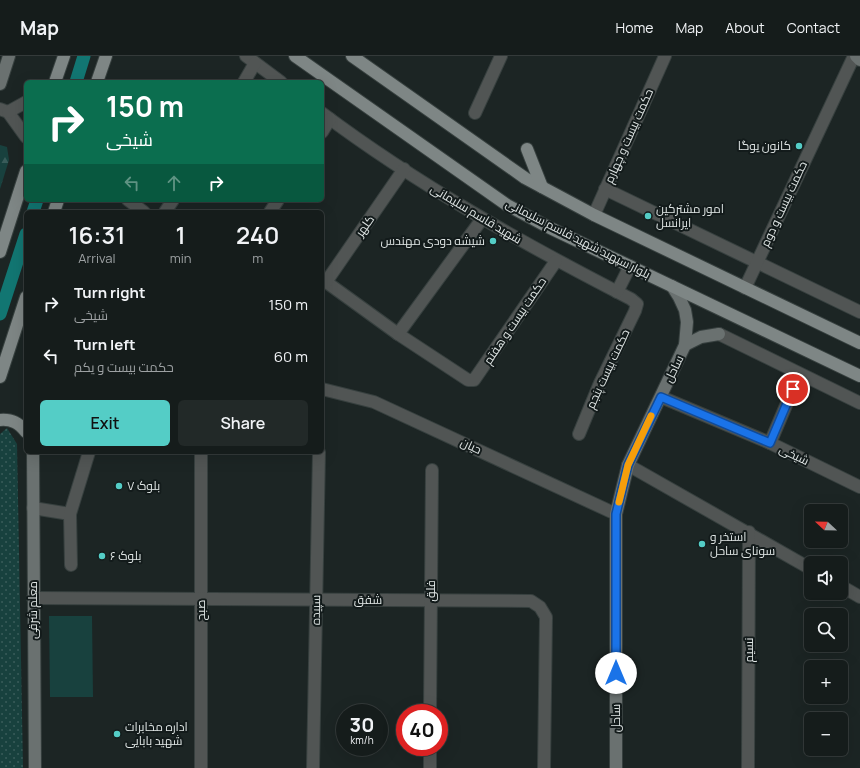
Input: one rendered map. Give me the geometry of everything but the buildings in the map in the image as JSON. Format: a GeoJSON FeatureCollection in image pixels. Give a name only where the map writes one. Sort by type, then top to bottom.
{"type":"FeatureCollection","features":[{"type":"Feature","properties":{"kind":"main road"},"geometry":{"type":"LineString","coordinates":[[56,80],[64,56]]}},
{"type":"Feature","properties":{"kind":"main road"},"geometry":{"type":"LineString","coordinates":[[98,80],[106,56]]}},
{"type":"Feature","properties":{"kind":"main road","name":"بلوار سپهبد شهید قاسم سلیمانی"},"geometry":{"type":"LineString","coordinates":[[295,56],[507,205],[548,227],[860,376]]}},
{"type":"Feature","properties":{"kind":"main road"},"geometry":{"type":"LineString","coordinates":[[352,56],[525,178],[594,215],[860,343]]}},
{"type":"Feature","properties":{"kind":"main road"},"geometry":{"type":"LineString","coordinates":[[527,150],[542,187]]}},
{"type":"Feature","properties":{"kind":"main road"},"geometry":{"type":"LineString","coordinates":[[0,252],[24,177]]}},
{"type":"Feature","properties":{"kind":"main road"},"geometry":{"type":"LineString","coordinates":[[0,377],[24,303]]}},
{"type":"Feature","properties":{"kind":"main road"},"geometry":{"type":"LineString","coordinates":[[0,420],[8,419],[19,423],[24,429]]}},
{"type":"Feature","properties":{"kind":"street"},"geometry":{"type":"LineString","coordinates":[[0,84],[9,56]]}},
{"type":"Feature","properties":{"kind":"street"},"geometry":{"type":"LineString","coordinates":[[474,113],[501,56]]}},
{"type":"Feature","properties":{"kind":"street","name":"حکمت بیست و چهارم"},"geometry":{"type":"LineString","coordinates":[[594,215],[665,56]]}},
{"type":"Feature","properties":{"kind":"street"},"geometry":{"type":"LineString","coordinates":[[855,56],[860,60]]}},
{"type":"Feature","properties":{"kind":"street","name":"حکمت بیست و دوم"},"geometry":{"type":"LineString","coordinates":[[745,288],[855,56]]}},
{"type":"Feature","properties":{"kind":"street"},"geometry":{"type":"LineString","coordinates":[[245,80],[251,60],[277,80]]}},
{"type":"Feature","properties":{"kind":"street"},"geometry":{"type":"LineString","coordinates":[[24,103],[4,110],[24,135]]}},
{"type":"Feature","properties":{"kind":"street","name":"شهید قاسم سلیمانی"},"geometry":{"type":"LineString","coordinates":[[326,116],[404,169],[482,219],[556,261],[631,299],[637,304]]}},
{"type":"Feature","properties":{"kind":"street","name":"کلهر"},"geometry":{"type":"LineString","coordinates":[[324,281],[404,169]]}},
{"type":"Feature","properties":{"kind":"street"},"geometry":{"type":"LineString","coordinates":[[605,189],[860,312]]}},
{"type":"Feature","properties":{"kind":"street"},"geometry":{"type":"LineString","coordinates":[[131,202],[141,210]]}},
{"type":"Feature","properties":{"kind":"street"},"geometry":{"type":"LineString","coordinates":[[324,281],[398,334],[482,219]]}},
{"type":"Feature","properties":{"kind":"street","name":"حکمت بیست و هفتم"},"geometry":{"type":"LineString","coordinates":[[398,334],[468,380],[474,380],[556,261]]}},
{"type":"Feature","properties":{"kind":"street"},"geometry":{"type":"LineString","coordinates":[[617,292],[630,266]]}},
{"type":"Feature","properties":{"kind":"street","name":"ساحل"},"geometry":{"type":"LineString","coordinates":[[616,768],[616,514],[628,465],[685,346],[687,322],[685,310],[672,286]]}},
{"type":"Feature","properties":{"kind":"street","name":"حکمت بیست پنجم"},"geometry":{"type":"LineString","coordinates":[[578,434],[637,304]]}},
{"type":"Feature","properties":{"kind":"street","name":"ساحل"},"geometry":{"type":"LineString","coordinates":[[685,346],[701,337],[719,334],[860,403]]}},
{"type":"Feature","properties":{"kind":"street"},"geometry":{"type":"LineString","coordinates":[[770,443],[793,389]]}},
{"type":"Feature","properties":{"kind":"street","name":"حیان"},"geometry":{"type":"LineString","coordinates":[[324,390],[374,402],[616,514]]}},
{"type":"Feature","properties":{"kind":"street","name":"شیخی"},"geometry":{"type":"LineString","coordinates":[[661,397],[770,443],[860,487]]}},
{"type":"Feature","properties":{"kind":"street","name":"معلم شرقی"},"geometry":{"type":"LineString","coordinates":[[33,454],[32,598],[34,768]]}},
{"type":"Feature","properties":{"kind":"street"},"geometry":{"type":"LineString","coordinates":[[71,565],[70,514],[88,454]]}},
{"type":"Feature","properties":{"kind":"street","name":"صبح"},"geometry":{"type":"LineString","coordinates":[[201,454],[201,768]]}},
{"type":"Feature","properties":{"kind":"street","name":"سپیده"},"geometry":{"type":"LineString","coordinates":[[313,768],[319,454]]}},
{"type":"Feature","properties":{"kind":"street"},"geometry":{"type":"LineString","coordinates":[[628,465],[804,564]]}},
{"type":"Feature","properties":{"kind":"street","name":"فلق"},"geometry":{"type":"LineString","coordinates":[[430,704],[432,470]]}},
{"type":"Feature","properties":{"kind":"street"},"geometry":{"type":"LineString","coordinates":[[33,508],[70,514]]}},
{"type":"Feature","properties":{"kind":"street","name":"نسیم"},"geometry":{"type":"LineString","coordinates":[[748,768],[749,532]]}},
{"type":"Feature","properties":{"kind":"street"},"geometry":{"type":"LineString","coordinates":[[848,590],[860,597]]}},
{"type":"Feature","properties":{"kind":"street","name":"شفق"},"geometry":{"type":"LineString","coordinates":[[32,598],[530,601],[540,607],[546,617],[544,768]]}},
{"type":"Feature","properties":{"kind":"street"},"geometry":{"type":"LineString","coordinates":[[430,756],[430,768]]}},
{"type":"Feature","properties":{"kind":"green space"},"geometry":{"type":"Polygon","coordinates":[[[0,145],[7,147],[9,160],[0,189],[0,145]]]}},
{"type":"Feature","properties":{"kind":"green space"},"geometry":{"type":"Polygon","coordinates":[[[7,428],[17,444],[23,768],[0,768],[0,434],[7,428]]]}},
{"type":"Feature","properties":{"kind":"green space"},"geometry":{"type":"Polygon","coordinates":[[[49,616],[92,616],[93,697],[50,697],[49,616]]]}},
{"type":"Feature","properties":{"kind":"waterway"},"geometry":{"type":"LineString","coordinates":[[77,80],[84,56]]}},
{"type":"Feature","properties":{"kind":"waterway"},"geometry":{"type":"LineString","coordinates":[[34,210],[36,202]]}},
{"type":"Feature","properties":{"kind":"waterway"},"geometry":{"type":"LineString","coordinates":[[0,314],[24,240]]}},
{"type":"Feature","properties":{"kind":"slow traffic"},"geometry":{"type":"LineString","coordinates":[[619,502],[628,465],[651,416]]}},
{"type":"Feature","properties":{"kind":"place","name":"کانون یوگا"},"geometry":{"type":"Point","coordinates":[799,146]}},
{"type":"Feature","properties":{"kind":"place","name":"امور مشترکین ایرانسل"},"geometry":{"type":"Point","coordinates":[648,216]}},
{"type":"Feature","properties":{"kind":"place","name":"شیشه دودی مهندس"},"geometry":{"type":"Point","coordinates":[493,241]}},
{"type":"Feature","properties":{"kind":"place","name":"بلوک ۷"},"geometry":{"type":"Point","coordinates":[119,486]}},
{"type":"Feature","properties":{"kind":"place","name":"استخر و سونای ساحل"},"geometry":{"type":"Point","coordinates":[702,544]}},
{"type":"Feature","properties":{"kind":"place","name":"بلوک ۶"},"geometry":{"type":"Point","coordinates":[102,556]}},
{"type":"Feature","properties":{"kind":"place","name":"اداره مخابرات شهید بابایی"},"geometry":{"type":"Point","coordinates":[117,734]}},
{"type":"Feature","properties":{"kind":"route"},"geometry":{"type":"LineString","coordinates":[[616,673],[616,514],[628,465],[661,397],[770,443],[793,389]]}}]}
